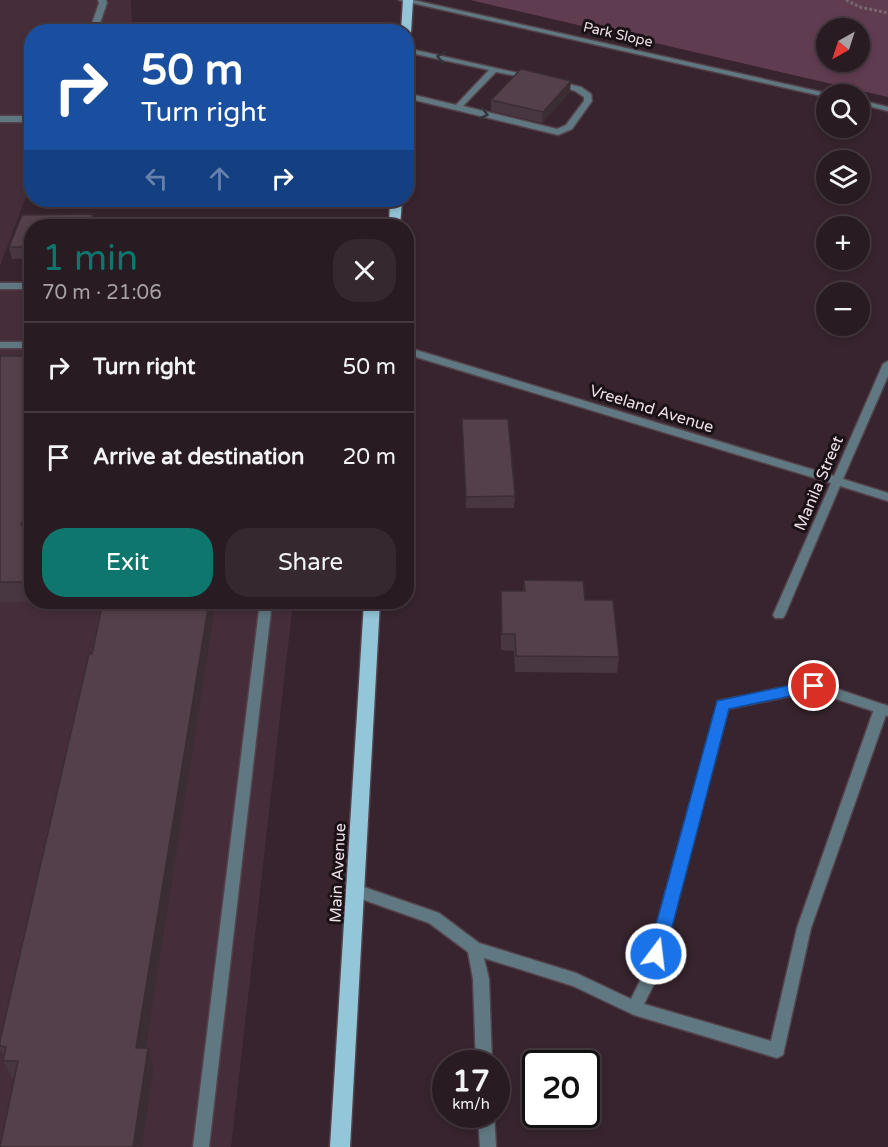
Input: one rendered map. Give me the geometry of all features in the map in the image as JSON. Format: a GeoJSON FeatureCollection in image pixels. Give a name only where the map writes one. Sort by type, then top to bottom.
{"type":"FeatureCollection","features":[{"type":"Feature","properties":{"kind":"main road"},"geometry":{"type":"LineString","coordinates":[[406,24],[407,0]]}},
{"type":"Feature","properties":{"kind":"main road","name":"Main Avenue"},"geometry":{"type":"LineString","coordinates":[[340,1147],[372,609]]}},
{"type":"Feature","properties":{"kind":"street"},"geometry":{"type":"LineString","coordinates":[[96,24],[102,0]]}},
{"type":"Feature","properties":{"kind":"street","name":"Park Slope"},"geometry":{"type":"LineString","coordinates":[[407,0],[816,93]]}},
{"type":"Feature","properties":{"kind":"street"},"geometry":{"type":"LineString","coordinates":[[414,52],[537,78]]}},
{"type":"Feature","properties":{"kind":"street"},"geometry":{"type":"LineString","coordinates":[[458,108],[494,69]]}},
{"type":"Feature","properties":{"kind":"street"},"geometry":{"type":"LineString","coordinates":[[414,97],[552,132],[563,131],[584,106],[588,96],[578,89],[548,81]]}},
{"type":"Feature","properties":{"kind":"street"},"geometry":{"type":"LineString","coordinates":[[870,104],[888,109]]}},
{"type":"Feature","properties":{"kind":"street"},"geometry":{"type":"LineString","coordinates":[[0,119],[24,119]]}},
{"type":"Feature","properties":{"kind":"street"},"geometry":{"type":"LineString","coordinates":[[0,286],[24,286]]}},
{"type":"Feature","properties":{"kind":"street"},"geometry":{"type":"LineString","coordinates":[[0,345],[24,345]]}},
{"type":"Feature","properties":{"kind":"street","name":"Vreeland Avenue"},"geometry":{"type":"LineString","coordinates":[[414,352],[888,497]]}},
{"type":"Feature","properties":{"kind":"street","name":"Manila Street"},"geometry":{"type":"LineString","coordinates":[[779,615],[888,364]]}},
{"type":"Feature","properties":{"kind":"street"},"geometry":{"type":"LineString","coordinates":[[201,1147],[265,609]]}},
{"type":"Feature","properties":{"kind":"street"},"geometry":{"type":"LineString","coordinates":[[355,890],[434,918],[475,948],[576,980],[634,1008],[777,1050],[804,928],[884,710],[814,686],[723,705],[650,976],[634,1008]]}},
{"type":"Feature","properties":{"kind":"street"},"geometry":{"type":"LineString","coordinates":[[475,948],[481,979],[484,1050]]}},
{"type":"Feature","properties":{"kind":"street"},"geometry":{"type":"LineString","coordinates":[[487,1128],[488,1147]]}},
{"type":"Feature","properties":{"kind":"path"},"geometry":{"type":"LineString","coordinates":[[846,0],[861,7],[888,13]]}},
{"type":"Feature","properties":{"kind":"shaded area"},"geometry":{"type":"Polygon","coordinates":[[[0,0],[131,0],[132,24],[24,24],[24,202],[0,266],[0,0]]]}},
{"type":"Feature","properties":{"kind":"shaded area"},"geometry":{"type":"Polygon","coordinates":[[[470,0],[888,0],[888,97],[870,93],[870,84],[832,84],[470,0]]]}},
{"type":"Feature","properties":{"kind":"shaded area"},"geometry":{"type":"Polygon","coordinates":[[[0,281],[24,282],[24,609],[292,609],[231,1147],[0,1147],[0,281]]]}},
{"type":"Feature","properties":{"kind":"building"},"geometry":{"type":"Polygon","coordinates":[[[521,69],[571,81],[543,112],[491,100],[521,69]]]}},
{"type":"Feature","properties":{"kind":"building"},"geometry":{"type":"Polygon","coordinates":[[[93,214],[91,219],[24,219],[24,247],[9,247],[22,215],[93,214]]]}},
{"type":"Feature","properties":{"kind":"building"},"geometry":{"type":"Polygon","coordinates":[[[0,356],[24,356],[24,516],[21,525],[24,525],[24,582],[0,582],[0,356]]]}},
{"type":"Feature","properties":{"kind":"building"},"geometry":{"type":"Polygon","coordinates":[[[462,419],[508,419],[515,496],[466,497],[462,419]]]}},
{"type":"Feature","properties":{"kind":"building"},"geometry":{"type":"Polygon","coordinates":[[[524,580],[583,581],[585,600],[613,600],[619,657],[516,656],[515,634],[502,634],[501,591],[525,591],[524,580]]]}},
{"type":"Feature","properties":{"kind":"building"},"geometry":{"type":"Polygon","coordinates":[[[102,609],[208,609],[136,1048],[148,1048],[133,1147],[0,1147],[18,1061],[3,1061],[6,1047],[0,1046],[0,1041],[89,654],[92,654],[102,609]]]}},
{"type":"Feature","properties":{"kind":"route"},"geometry":{"type":"LineString","coordinates":[[656,954],[723,705],[814,686]]}}]}
